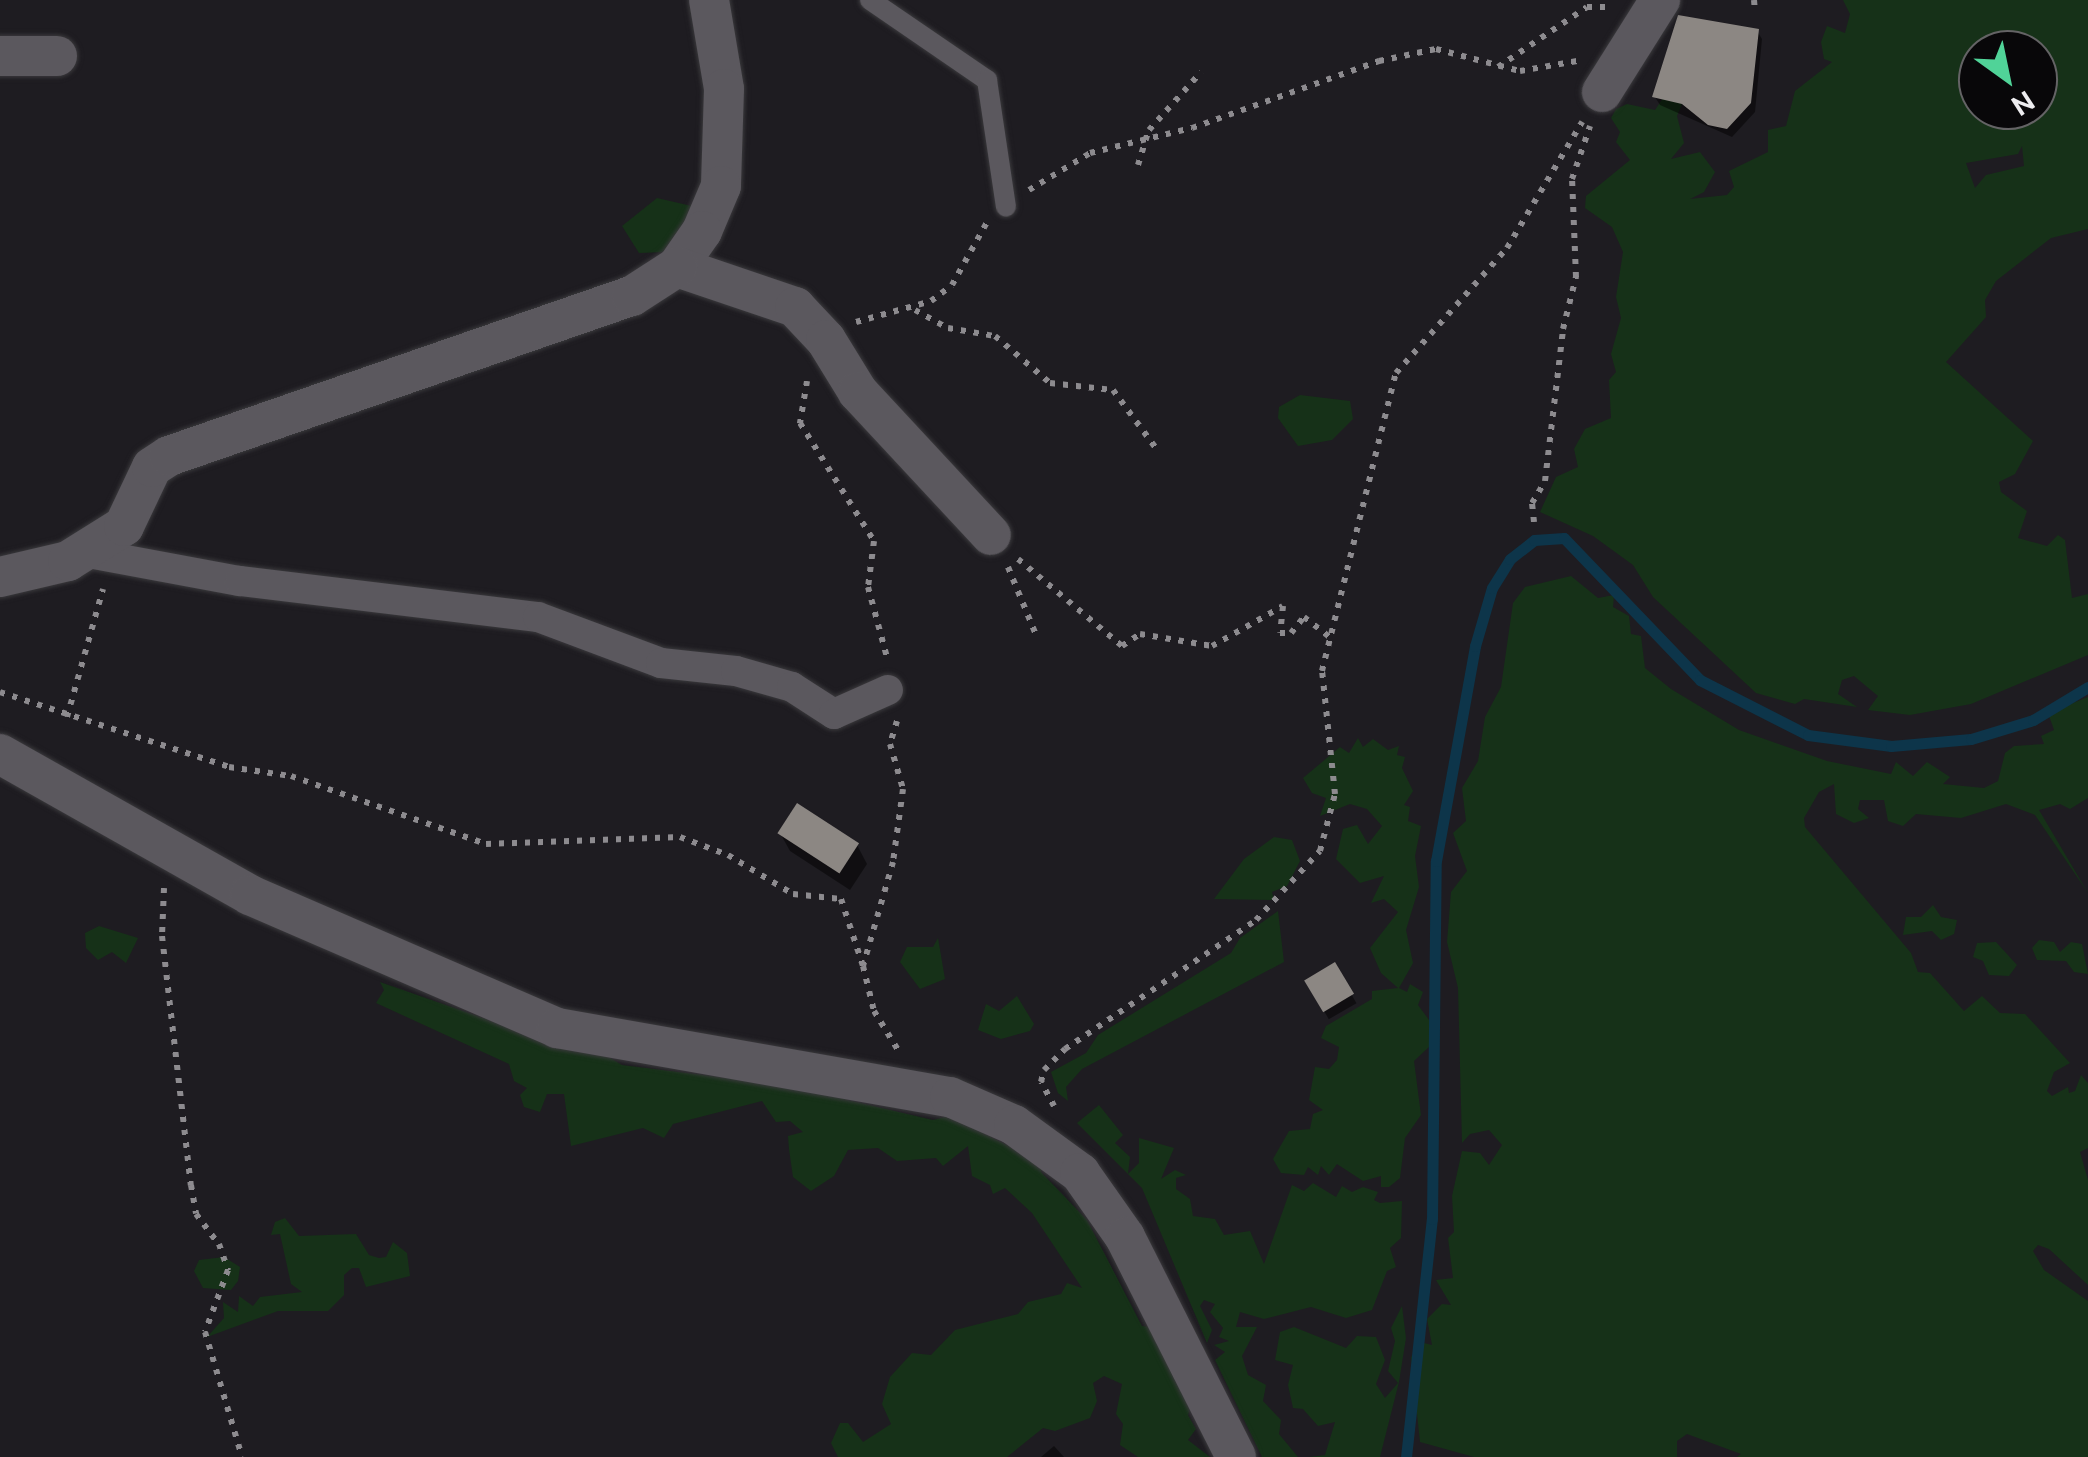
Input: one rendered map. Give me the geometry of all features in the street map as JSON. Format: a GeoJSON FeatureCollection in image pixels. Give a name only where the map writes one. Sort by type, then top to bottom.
{"type":"FeatureCollection","features":[{"type":"Feature","properties":{"kind":"street"},"geometry":{"type":"LineString","coordinates":[[98,555],[124,526],[152,467],[169,456],[632,296],[677,267],[702,232],[720,186],[724,89],[708,0]]}},
{"type":"Feature","properties":{"kind":"street"},"geometry":{"type":"LineString","coordinates":[[1596,73],[1652,12]]}},
{"type":"Feature","properties":{"kind":"street"},"geometry":{"type":"LineString","coordinates":[[0,56],[57,56]]}},
{"type":"Feature","properties":{"kind":"street"},"geometry":{"type":"LineString","coordinates":[[677,267],[795,307],[822,336],[858,392],[991,534]]}},
{"type":"Feature","properties":{"kind":"street"},"geometry":{"type":"LineString","coordinates":[[0,577],[25,576],[98,555],[240,582],[538,617],[661,663],[736,671],[792,687],[834,714],[888,690]]}},
{"type":"Feature","properties":{"kind":"street"},"geometry":{"type":"LineString","coordinates":[[0,754],[250,895],[558,1028],[950,1098],[1014,1125],[1080,1173],[1125,1237],[1236,1457]]}},
{"type":"Feature","properties":{"kind":"lane"},"geometry":{"type":"LineString","coordinates":[[870,0],[987,80],[1006,207]]}},
{"type":"Feature","properties":{"kind":"path"},"geometry":{"type":"LineString","coordinates":[[1754,0],[1755,12]]}},
{"type":"Feature","properties":{"kind":"path"},"geometry":{"type":"LineString","coordinates":[[1497,67],[1588,7],[1652,12]]}},
{"type":"Feature","properties":{"kind":"path"},"geometry":{"type":"LineString","coordinates":[[822,336],[914,309],[952,285],[978,232],[1006,207],[1090,153],[1192,128],[1378,61],[1436,49],[1497,67],[1596,73]]}},
{"type":"Feature","properties":{"kind":"path"},"geometry":{"type":"LineString","coordinates":[[1138,166],[1147,136],[1201,72]]}},
{"type":"Feature","properties":{"kind":"path"},"geometry":{"type":"LineString","coordinates":[[1534,522],[1532,503],[1545,481],[1563,329],[1576,277],[1572,179],[1596,73]]}},
{"type":"Feature","properties":{"kind":"path"},"geometry":{"type":"LineString","coordinates":[[1041,1082],[1044,1070],[1066,1049],[1256,920],[1320,852],[1335,794],[1322,670],[1396,373],[1508,248],[1596,73]]}},
{"type":"Feature","properties":{"kind":"path"},"geometry":{"type":"LineString","coordinates":[[914,309],[948,328],[995,336],[1050,383],[1113,390],[1154,447]]}},
{"type":"Feature","properties":{"kind":"path"},"geometry":{"type":"LineString","coordinates":[[991,534],[1122,646],[1148,634],[1212,646],[1283,606],[1280,633],[1291,633],[1304,616],[1330,637]]}},
{"type":"Feature","properties":{"kind":"path"},"geometry":{"type":"LineString","coordinates":[[991,534],[1036,635]]}},
{"type":"Feature","properties":{"kind":"path"},"geometry":{"type":"LineString","coordinates":[[67,717],[98,555]]}},
{"type":"Feature","properties":{"kind":"path"},"geometry":{"type":"LineString","coordinates":[[0,692],[229,767],[291,776],[500,846],[637,834],[680,836],[728,855],[793,894],[841,899],[863,966]]}},
{"type":"Feature","properties":{"kind":"path"},"geometry":{"type":"LineString","coordinates":[[165,847],[162,936],[191,1185],[196,1214],[220,1244],[228,1270],[205,1332],[242,1457]]}},
{"type":"Feature","properties":{"kind":"green space"},"geometry":{"type":"Polygon","coordinates":[[[1843,0],[2088,0],[2088,229],[2051,238],[1996,281],[1985,300],[1986,317],[1946,362],[2033,441],[2015,474],[1999,482],[2001,492],[2027,511],[2018,538],[2047,546],[2058,535],[2065,540],[2072,598],[2088,594],[2088,655],[1971,704],[1910,715],[1868,710],[1878,696],[1854,676],[1842,680],[1838,694],[1857,707],[1804,699],[1795,704],[1756,693],[1653,597],[1633,565],[1593,536],[1540,512],[1556,477],[1578,467],[1574,449],[1585,429],[1611,418],[1609,380],[1616,372],[1611,354],[1621,318],[1616,297],[1623,252],[1612,227],[1585,208],[1586,196],[1630,160],[1616,142],[1620,132],[1611,118],[1616,109],[1627,104],[1655,110],[1665,95],[1682,104],[1677,116],[1684,143],[1671,159],[1700,152],[1715,172],[1704,192],[1690,199],[1727,195],[1734,187],[1729,171],[1768,152],[1768,130],[1786,126],[1795,91],[1832,62],[1824,59],[1821,42],[1827,26],[1845,33],[1850,14],[1843,0]],[[2022,146],[2018,154],[1966,163],[1975,188],[1986,175],[2024,166],[2022,146]]]}},
{"type":"Feature","properties":{"kind":"green space"},"geometry":{"type":"Polygon","coordinates":[[[657,198],[696,207],[665,252],[639,253],[622,226],[657,198]]]}},
{"type":"Feature","properties":{"kind":"green space"},"geometry":{"type":"Polygon","coordinates":[[[1300,395],[1350,401],[1353,419],[1332,440],[1298,446],[1278,418],[1279,407],[1300,395]]]}},
{"type":"Feature","properties":{"kind":"green space"},"geometry":{"type":"Polygon","coordinates":[[[1571,576],[1598,598],[1614,595],[1613,607],[1629,616],[1631,634],[1641,636],[1645,668],[1671,689],[1739,730],[1827,761],[1891,774],[1896,762],[1913,776],[1927,762],[1950,777],[1943,784],[1984,788],[1998,781],[2005,753],[2014,746],[2044,744],[2041,736],[2054,730],[2048,713],[2088,697],[2088,798],[2070,809],[2060,804],[2039,810],[2088,893],[2035,815],[2006,804],[1961,818],[1916,814],[1903,826],[1888,821],[1884,800],[1860,800],[1858,809],[1869,818],[1854,823],[1836,814],[1834,784],[1819,792],[1804,818],[1805,827],[1911,953],[1918,972],[1930,973],[1964,1011],[1982,996],[2000,1013],[2025,1014],[2070,1063],[2054,1072],[2047,1091],[2052,1096],[2068,1087],[2069,1093],[2075,1091],[2081,1075],[2088,1083],[2088,1148],[2080,1152],[2088,1180],[2088,1285],[2049,1249],[2038,1245],[2033,1251],[2044,1270],[2088,1301],[2088,1457],[1737,1457],[1741,1454],[1687,1434],[1677,1441],[1677,1457],[1474,1457],[1420,1442],[1411,1357],[1424,1343],[1432,1345],[1427,1319],[1442,1304],[1451,1305],[1436,1280],[1453,1278],[1448,1238],[1454,1232],[1452,1196],[1462,1151],[1480,1153],[1489,1165],[1502,1145],[1489,1130],[1470,1134],[1462,1143],[1458,988],[1447,942],[1451,892],[1467,871],[1453,833],[1466,821],[1462,788],[1478,761],[1485,717],[1501,687],[1513,603],[1525,587],[1571,576]]]}},
{"type":"Feature","properties":{"kind":"green space"},"geometry":{"type":"Polygon","coordinates":[[[1358,738],[1363,747],[1373,739],[1388,750],[1399,746],[1397,755],[1405,757],[1402,768],[1413,791],[1404,805],[1410,807],[1408,821],[1421,826],[1415,856],[1419,887],[1406,930],[1413,963],[1399,988],[1407,992],[1410,984],[1423,992],[1418,1005],[1432,1024],[1430,1046],[1414,1061],[1421,1115],[1405,1138],[1400,1178],[1389,1187],[1381,1187],[1381,1176],[1363,1181],[1337,1164],[1329,1175],[1321,1166],[1318,1175],[1308,1167],[1304,1175],[1281,1173],[1273,1159],[1289,1131],[1310,1129],[1313,1114],[1323,1110],[1309,1100],[1315,1067],[1329,1069],[1337,1060],[1339,1047],[1321,1038],[1326,1026],[1372,999],[1372,991],[1398,988],[1381,973],[1370,948],[1398,912],[1384,899],[1371,903],[1384,876],[1360,883],[1336,859],[1343,829],[1357,825],[1368,844],[1382,826],[1367,809],[1350,804],[1320,816],[1326,798],[1312,793],[1303,778],[1340,747],[1349,753],[1358,738]]]}},
{"type":"Feature","properties":{"kind":"green space"},"geometry":{"type":"Polygon","coordinates":[[[1274,837],[1292,840],[1300,861],[1287,886],[1272,892],[1274,900],[1214,899],[1244,859],[1274,837]]]}},
{"type":"Feature","properties":{"kind":"green space"},"geometry":{"type":"Polygon","coordinates":[[[1933,905],[1941,917],[1957,920],[1954,934],[1941,940],[1932,931],[1903,935],[1906,917],[1921,917],[1933,905]]]}},
{"type":"Feature","properties":{"kind":"green space"},"geometry":{"type":"Polygon","coordinates":[[[1278,911],[1284,962],[1082,1069],[1066,1087],[1068,1101],[1058,1093],[1051,1072],[1086,1053],[1098,1035],[1231,953],[1240,938],[1278,911]]]}},
{"type":"Feature","properties":{"kind":"green space"},"geometry":{"type":"Polygon","coordinates":[[[99,926],[138,938],[126,963],[112,952],[98,960],[86,948],[85,933],[99,926]]]}},
{"type":"Feature","properties":{"kind":"green space"},"geometry":{"type":"Polygon","coordinates":[[[938,938],[945,979],[920,989],[900,962],[907,947],[933,947],[938,938]]]}},
{"type":"Feature","properties":{"kind":"green space"},"geometry":{"type":"Polygon","coordinates":[[[2039,940],[2054,942],[2060,952],[2071,942],[2082,944],[2088,974],[2074,972],[2066,961],[2037,960],[2032,948],[2039,940]]]}},
{"type":"Feature","properties":{"kind":"green space"},"geometry":{"type":"Polygon","coordinates":[[[1996,942],[2017,965],[2009,976],[1989,975],[1983,961],[1973,957],[1977,943],[1996,942]]]}},
{"type":"Feature","properties":{"kind":"green space"},"geometry":{"type":"Polygon","coordinates":[[[380,982],[572,1049],[595,1049],[622,1065],[784,1085],[933,1120],[949,1116],[1044,1164],[1041,1172],[1087,1220],[1142,1326],[1151,1327],[1192,1404],[1188,1415],[1196,1429],[1188,1440],[1210,1457],[1138,1457],[1120,1445],[1123,1424],[1116,1414],[1122,1384],[1104,1376],[1093,1383],[1097,1401],[1090,1418],[1055,1431],[1043,1428],[1007,1457],[838,1457],[831,1443],[840,1423],[848,1423],[863,1442],[891,1424],[882,1404],[890,1377],[912,1353],[931,1355],[955,1330],[1018,1314],[1028,1302],[1061,1294],[1067,1283],[1082,1288],[1032,1213],[1005,1188],[993,1194],[990,1185],[972,1176],[968,1146],[943,1166],[936,1158],[897,1161],[878,1148],[848,1150],[834,1176],[811,1191],[793,1177],[789,1149],[788,1136],[803,1132],[790,1121],[776,1122],[762,1101],[673,1124],[664,1138],[643,1128],[571,1146],[564,1094],[547,1094],[540,1112],[524,1107],[520,1095],[527,1088],[514,1081],[509,1064],[376,1003],[384,990],[380,982]]]}},
{"type":"Feature","properties":{"kind":"green space"},"geometry":{"type":"Polygon","coordinates":[[[1017,996],[1034,1024],[1030,1031],[1001,1039],[978,1030],[986,1004],[999,1011],[1017,996]]]}},
{"type":"Feature","properties":{"kind":"green space"},"geometry":{"type":"Polygon","coordinates":[[[1099,1105],[1123,1135],[1115,1143],[1130,1157],[1128,1174],[1077,1123],[1099,1105]]]}},
{"type":"Feature","properties":{"kind":"green space"},"geometry":{"type":"Polygon","coordinates":[[[1139,1138],[1174,1148],[1161,1179],[1175,1170],[1186,1175],[1176,1178],[1176,1189],[1190,1199],[1193,1216],[1215,1219],[1224,1235],[1250,1231],[1264,1264],[1292,1185],[1304,1191],[1313,1183],[1336,1197],[1342,1186],[1352,1192],[1363,1187],[1378,1192],[1374,1200],[1380,1203],[1402,1201],[1401,1238],[1390,1248],[1396,1267],[1387,1271],[1372,1310],[1346,1318],[1311,1307],[1264,1319],[1240,1312],[1236,1327],[1257,1327],[1242,1356],[1248,1375],[1266,1385],[1263,1401],[1281,1420],[1279,1434],[1298,1457],[1262,1457],[1215,1360],[1225,1352],[1214,1345],[1229,1341],[1219,1337],[1223,1328],[1210,1312],[1215,1304],[1204,1300],[1200,1306],[1212,1330],[1207,1343],[1142,1188],[1128,1174],[1139,1163],[1139,1138]]]}},
{"type":"Feature","properties":{"kind":"green space"},"geometry":{"type":"Polygon","coordinates":[[[285,1218],[299,1236],[356,1234],[369,1255],[379,1258],[386,1257],[393,1242],[407,1253],[410,1276],[366,1287],[359,1268],[352,1268],[344,1275],[344,1295],[328,1311],[278,1311],[207,1337],[224,1318],[223,1302],[238,1312],[239,1296],[253,1306],[260,1297],[302,1292],[291,1284],[280,1234],[271,1235],[275,1222],[285,1218]]]}},
{"type":"Feature","properties":{"kind":"green space"},"geometry":{"type":"Polygon","coordinates":[[[224,1257],[240,1267],[238,1281],[231,1290],[203,1288],[194,1271],[199,1260],[224,1257]]]}},
{"type":"Feature","properties":{"kind":"green space"},"geometry":{"type":"Polygon","coordinates":[[[1402,1306],[1406,1338],[1399,1382],[1380,1457],[1309,1457],[1325,1455],[1335,1422],[1318,1426],[1303,1409],[1293,1408],[1288,1385],[1293,1365],[1275,1360],[1280,1332],[1294,1327],[1346,1348],[1357,1336],[1376,1337],[1385,1360],[1376,1384],[1385,1398],[1398,1383],[1388,1371],[1395,1341],[1391,1328],[1402,1306]]]}},
{"type":"Feature","properties":{"kind":"building"},"geometry":{"type":"Polygon","coordinates":[[[1678,15],[1759,29],[1751,103],[1727,129],[1708,125],[1682,104],[1652,97],[1678,15]]]}},
{"type":"Feature","properties":{"kind":"building"},"geometry":{"type":"Polygon","coordinates":[[[797,803],[859,843],[839,873],[777,833],[797,803]]]}},
{"type":"Feature","properties":{"kind":"building"},"geometry":{"type":"Polygon","coordinates":[[[1335,962],[1354,994],[1323,1012],[1304,981],[1335,962]]]}},
{"type":"Feature","properties":{"kind":"waterway"},"geometry":{"type":"LineString","coordinates":[[1406,1457],[1432,1219],[1436,861],[1475,646],[1492,588],[1510,559],[1534,540],[1564,538],[1700,680],[1808,735],[1891,746],[1971,739],[2033,720],[2088,687]]}}]}
